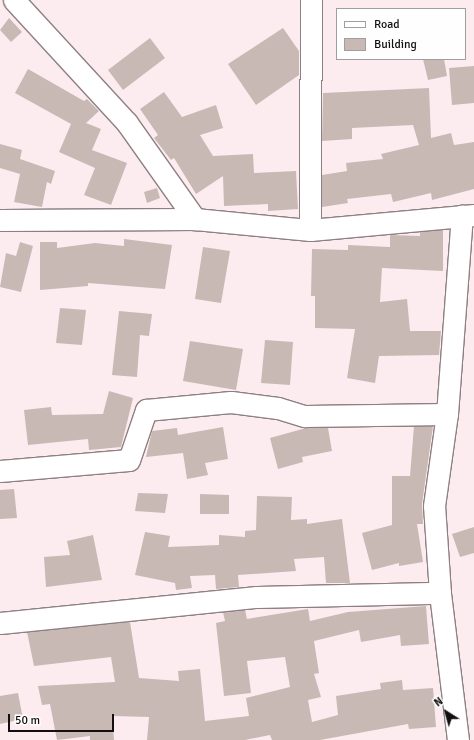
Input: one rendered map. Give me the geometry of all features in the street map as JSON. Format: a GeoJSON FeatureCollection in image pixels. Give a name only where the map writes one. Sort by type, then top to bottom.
{"type":"FeatureCollection","features":[{"type":"Feature","properties":{"kind":"street"},"geometry":{"type":"LineString","coordinates":[[14,0],[127,122],[195,219]]}},
{"type":"Feature","properties":{"kind":"street"},"geometry":{"type":"LineString","coordinates":[[310,230],[311,0]]}},
{"type":"Feature","properties":{"kind":"street"},"geometry":{"type":"LineString","coordinates":[[0,220],[195,219],[310,230],[468,215],[447,414],[434,506],[440,593],[458,740]]}},
{"type":"Feature","properties":{"kind":"street"},"geometry":{"type":"LineString","coordinates":[[0,471],[129,460],[146,410],[231,402],[278,408],[305,416],[447,414]]}},
{"type":"Feature","properties":{"kind":"street"},"geometry":{"type":"LineString","coordinates":[[0,623],[256,597],[440,593]]}},
{"type":"Feature","properties":{"kind":"building"},"geometry":{"type":"Polygon","coordinates":[[[9,18],[22,32],[11,42],[0,30],[9,18]]]}},
{"type":"Feature","properties":{"kind":"building"},"geometry":{"type":"Polygon","coordinates":[[[283,28],[299,51],[299,75],[256,105],[228,64],[283,28]]]}},
{"type":"Feature","properties":{"kind":"building"},"geometry":{"type":"Polygon","coordinates":[[[150,38],[165,58],[123,90],[108,70],[150,38]]]}},
{"type":"Feature","properties":{"kind":"building"},"geometry":{"type":"Polygon","coordinates":[[[423,60],[444,60],[447,76],[428,80],[423,60]]]}},
{"type":"Feature","properties":{"kind":"building"},"geometry":{"type":"Polygon","coordinates":[[[474,66],[474,103],[452,105],[449,68],[474,66]]]}},
{"type":"Feature","properties":{"kind":"building"},"geometry":{"type":"Polygon","coordinates":[[[28,69],[84,101],[87,99],[99,111],[86,123],[101,129],[92,150],[127,163],[111,205],[84,195],[95,168],[59,152],[71,124],[15,93],[28,69]]]}},
{"type":"Feature","properties":{"kind":"building"},"geometry":{"type":"Polygon","coordinates":[[[429,88],[431,138],[451,133],[454,145],[474,142],[474,189],[432,200],[431,193],[393,202],[391,194],[347,199],[348,203],[322,207],[322,175],[347,171],[346,163],[383,159],[381,154],[419,145],[413,125],[352,128],[352,139],[322,141],[323,93],[429,88]]]}},
{"type":"Feature","properties":{"kind":"building"},"geometry":{"type":"Polygon","coordinates":[[[164,92],[182,117],[216,105],[223,128],[200,135],[213,156],[253,154],[254,173],[296,171],[298,209],[268,211],[268,204],[224,206],[223,176],[196,194],[174,158],[171,160],[154,138],[158,135],[140,109],[164,92]]]}},
{"type":"Feature","properties":{"kind":"building"},"geometry":{"type":"Polygon","coordinates":[[[0,144],[22,150],[20,159],[55,171],[51,184],[47,182],[42,207],[14,202],[20,174],[0,168],[0,144]]]}},
{"type":"Feature","properties":{"kind":"building"},"geometry":{"type":"Polygon","coordinates":[[[157,188],[160,198],[147,203],[144,192],[157,188]]]}},
{"type":"Feature","properties":{"kind":"building"},"geometry":{"type":"Polygon","coordinates":[[[443,230],[443,271],[382,268],[380,302],[407,299],[410,331],[441,331],[439,355],[379,356],[375,383],[347,378],[355,329],[315,328],[315,296],[311,296],[312,249],[348,250],[348,245],[390,247],[390,235],[420,236],[420,232],[443,230]]]}},
{"type":"Feature","properties":{"kind":"building"},"geometry":{"type":"Polygon","coordinates":[[[124,239],[172,245],[165,289],[88,283],[88,286],[40,290],[40,242],[57,242],[57,248],[95,243],[124,246],[124,239]]]}},
{"type":"Feature","properties":{"kind":"building"},"geometry":{"type":"Polygon","coordinates":[[[20,242],[33,246],[21,292],[0,287],[6,253],[16,256],[20,242]]]}},
{"type":"Feature","properties":{"kind":"building"},"geometry":{"type":"Polygon","coordinates":[[[203,247],[230,251],[221,303],[195,299],[203,247]]]}},
{"type":"Feature","properties":{"kind":"building"},"geometry":{"type":"Polygon","coordinates":[[[60,308],[86,310],[82,345],[56,343],[60,308]]]}},
{"type":"Feature","properties":{"kind":"building"},"geometry":{"type":"Polygon","coordinates":[[[119,311],[152,314],[149,336],[140,335],[137,377],[112,375],[119,311]]]}},
{"type":"Feature","properties":{"kind":"building"},"geometry":{"type":"Polygon","coordinates":[[[265,340],[293,342],[290,385],[261,383],[265,340]]]}},
{"type":"Feature","properties":{"kind":"building"},"geometry":{"type":"Polygon","coordinates":[[[190,341],[243,349],[236,390],[183,381],[190,341]]]}},
{"type":"Feature","properties":{"kind":"building"},"geometry":{"type":"Polygon","coordinates":[[[109,391],[133,398],[121,447],[89,450],[88,439],[28,445],[24,410],[51,407],[52,415],[103,414],[109,391]]]}},
{"type":"Feature","properties":{"kind":"building"},"geometry":{"type":"Polygon","coordinates":[[[414,426],[433,426],[422,504],[423,524],[417,524],[423,562],[399,566],[399,563],[372,570],[362,533],[392,525],[392,476],[410,476],[414,426]]]}},
{"type":"Feature","properties":{"kind":"building"},"geometry":{"type":"Polygon","coordinates":[[[223,427],[228,459],[205,463],[208,475],[187,479],[183,453],[146,457],[152,431],[177,428],[178,435],[223,427]]]}},
{"type":"Feature","properties":{"kind":"building"},"geometry":{"type":"Polygon","coordinates":[[[306,428],[328,428],[332,451],[302,457],[303,462],[278,469],[270,438],[306,428]]]}},
{"type":"Feature","properties":{"kind":"building"},"geometry":{"type":"Polygon","coordinates":[[[14,489],[17,518],[0,519],[0,490],[14,489]]]}},
{"type":"Feature","properties":{"kind":"building"},"geometry":{"type":"Polygon","coordinates":[[[138,493],[168,494],[165,513],[135,511],[138,493]]]}},
{"type":"Feature","properties":{"kind":"building"},"geometry":{"type":"Polygon","coordinates":[[[200,494],[229,495],[229,514],[200,514],[200,494]]]}},
{"type":"Feature","properties":{"kind":"building"},"geometry":{"type":"Polygon","coordinates":[[[257,496],[292,497],[291,520],[307,519],[307,524],[342,519],[350,583],[326,583],[324,557],[294,559],[296,571],[238,575],[239,587],[216,589],[215,575],[190,576],[192,588],[176,590],[175,583],[135,575],[145,532],[170,536],[168,547],[219,545],[219,535],[245,537],[245,531],[256,530],[257,496]]]}},
{"type":"Feature","properties":{"kind":"building"},"geometry":{"type":"Polygon","coordinates":[[[474,527],[474,553],[460,557],[452,534],[474,527]]]}},
{"type":"Feature","properties":{"kind":"building"},"geometry":{"type":"Polygon","coordinates":[[[93,535],[102,580],[46,587],[44,557],[70,555],[67,541],[93,535]]]}},
{"type":"Feature","properties":{"kind":"building"},"geometry":{"type":"Polygon","coordinates":[[[426,606],[429,644],[401,646],[400,635],[361,642],[359,630],[314,641],[319,673],[314,674],[321,697],[308,700],[312,722],[338,715],[336,696],[381,689],[380,683],[402,680],[403,690],[433,688],[436,727],[409,729],[408,724],[320,740],[272,740],[270,735],[245,740],[147,740],[149,717],[112,716],[114,740],[90,740],[90,736],[57,740],[50,704],[42,705],[38,686],[115,682],[111,657],[34,666],[27,632],[130,622],[139,678],[179,681],[178,671],[200,669],[205,721],[249,716],[246,698],[290,687],[285,657],[247,661],[251,693],[224,696],[216,623],[225,621],[223,612],[245,610],[247,619],[308,609],[310,621],[348,612],[426,606]]]}},
{"type":"Feature","properties":{"kind":"building"},"geometry":{"type":"Polygon","coordinates":[[[18,693],[23,719],[0,724],[0,696],[18,693]]]}}]}
